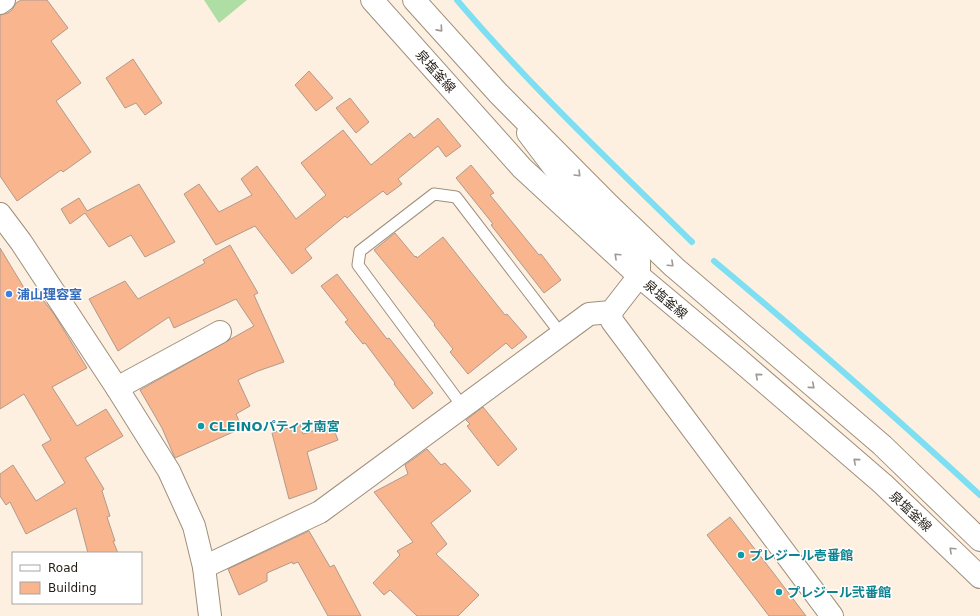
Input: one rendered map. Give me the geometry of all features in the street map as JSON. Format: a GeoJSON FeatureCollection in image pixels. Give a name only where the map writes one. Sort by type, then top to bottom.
{"type":"FeatureCollection","features":[{"type":"Feature","properties":{"kind":"street"},"geometry":{"type":"LineString","coordinates":[[0,3],[4,0]]}},
{"type":"Feature","properties":{"kind":"street","name":"泉塩釜線"},"geometry":{"type":"LineString","coordinates":[[372,0],[522,168],[639,276],[883,484],[980,577]]}},
{"type":"Feature","properties":{"kind":"street","name":"泉塩釜線"},"geometry":{"type":"LineString","coordinates":[[414,0],[498,93],[609,205],[669,262],[882,445],[980,540]]}},
{"type":"Feature","properties":{"kind":"street"},"geometry":{"type":"LineString","coordinates":[[498,93],[564,182],[634,250],[639,261],[639,276],[611,312],[612,321],[832,616]]}},
{"type":"Feature","properties":{"kind":"street"},"geometry":{"type":"LineString","coordinates":[[0,214],[21,242],[117,388],[169,471],[194,526],[204,568],[210,616]]}},
{"type":"Feature","properties":{"kind":"street"},"geometry":{"type":"LineString","coordinates":[[204,568],[320,512],[589,314],[611,312]]}},
{"type":"Feature","properties":{"kind":"street"},"geometry":{"type":"LineString","coordinates":[[117,388],[220,332]]}},
{"type":"Feature","properties":{"kind":"lane"},"geometry":{"type":"LineString","coordinates":[[463,407],[358,265],[360,250],[434,194],[456,197],[561,334]]}},
{"type":"Feature","properties":{"kind":"green space"},"geometry":{"type":"Polygon","coordinates":[[[204,0],[247,0],[219,23],[204,0]]]}},
{"type":"Feature","properties":{"kind":"building"},"geometry":{"type":"Polygon","coordinates":[[[21,0],[47,0],[68,28],[51,41],[81,83],[56,101],[91,152],[63,172],[61,170],[17,201],[0,176],[0,15],[8,13],[12,10],[16,3],[21,0]]]}},
{"type":"Feature","properties":{"kind":"building"},"geometry":{"type":"Polygon","coordinates":[[[133,59],[162,103],[145,115],[136,103],[125,108],[106,78],[133,59]]]}},
{"type":"Feature","properties":{"kind":"building"},"geometry":{"type":"Polygon","coordinates":[[[309,71],[333,98],[316,111],[295,85],[309,71]]]}},
{"type":"Feature","properties":{"kind":"building"},"geometry":{"type":"Polygon","coordinates":[[[350,98],[369,122],[356,133],[336,108],[350,98]]]}},
{"type":"Feature","properties":{"kind":"building"},"geometry":{"type":"Polygon","coordinates":[[[438,118],[461,146],[446,157],[438,146],[398,179],[402,184],[387,195],[383,191],[347,218],[345,216],[305,249],[312,258],[292,274],[255,226],[216,245],[184,194],[199,184],[219,212],[252,195],[241,179],[257,166],[296,219],[326,195],[301,163],[343,130],[371,165],[410,133],[414,138],[438,118]]]}},
{"type":"Feature","properties":{"kind":"building"},"geometry":{"type":"Polygon","coordinates":[[[471,165],[494,193],[490,195],[539,255],[541,254],[561,280],[544,293],[491,225],[493,224],[456,178],[471,165]]]}},
{"type":"Feature","properties":{"kind":"building"},"geometry":{"type":"Polygon","coordinates":[[[139,184],[175,242],[145,257],[131,235],[109,247],[85,213],[70,224],[61,209],[79,198],[87,211],[139,184]]]}},
{"type":"Feature","properties":{"kind":"building"},"geometry":{"type":"Polygon","coordinates":[[[395,233],[417,258],[443,237],[505,315],[507,314],[527,337],[512,349],[506,343],[468,374],[450,352],[453,349],[434,325],[435,324],[374,250],[395,233]]]}},
{"type":"Feature","properties":{"kind":"building"},"geometry":{"type":"Polygon","coordinates":[[[230,245],[258,293],[254,295],[284,362],[238,380],[250,406],[236,414],[242,428],[175,458],[162,428],[140,390],[254,326],[236,299],[174,328],[169,317],[118,351],[89,299],[125,281],[138,299],[205,263],[203,260],[230,245]]]}},
{"type":"Feature","properties":{"kind":"building"},"geometry":{"type":"Polygon","coordinates":[[[0,248],[29,296],[36,291],[54,314],[87,368],[52,387],[77,426],[106,409],[123,436],[85,458],[104,489],[102,491],[110,516],[107,517],[115,541],[113,541],[118,552],[88,552],[76,508],[26,534],[10,502],[6,505],[0,496],[0,474],[13,465],[36,501],[65,483],[42,445],[51,440],[24,394],[0,409],[0,248]]]}},
{"type":"Feature","properties":{"kind":"building"},"geometry":{"type":"Polygon","coordinates":[[[337,274],[387,339],[389,338],[433,393],[413,409],[365,343],[363,344],[345,322],[348,320],[321,286],[337,274]]]}},
{"type":"Feature","properties":{"kind":"building"},"geometry":{"type":"Polygon","coordinates":[[[483,407],[517,449],[498,466],[467,426],[470,424],[466,420],[483,407]]]}},
{"type":"Feature","properties":{"kind":"building"},"geometry":{"type":"Polygon","coordinates":[[[300,424],[303,434],[332,425],[338,440],[307,452],[317,489],[289,499],[272,433],[300,424]]]}},
{"type":"Feature","properties":{"kind":"building"},"geometry":{"type":"Polygon","coordinates":[[[427,449],[441,465],[445,463],[471,491],[431,523],[447,544],[436,554],[479,595],[458,616],[417,616],[390,590],[384,595],[373,583],[400,555],[397,551],[413,542],[374,492],[408,474],[405,465],[427,449]]]}},
{"type":"Feature","properties":{"kind":"building","name":"プレジール壱番館"},"geometry":{"type":"Polygon","coordinates":[[[730,517],[806,616],[769,616],[707,535],[730,517]]]}},
{"type":"Feature","properties":{"kind":"building"},"geometry":{"type":"Polygon","coordinates":[[[309,531],[330,567],[334,565],[361,616],[328,616],[298,562],[293,564],[292,562],[267,573],[267,581],[239,595],[228,569],[309,531]]]}},
{"type":"Feature","properties":{"kind":"waterway"},"geometry":{"type":"LineString","coordinates":[[457,0],[542,94],[692,242]]}},
{"type":"Feature","properties":{"kind":"waterway"},"geometry":{"type":"LineString","coordinates":[[714,261],[848,376],[980,495]]}},
{"type":"Feature","properties":{"kind":"place","name":"浦山理容室"},"geometry":{"type":"Point","coordinates":[9,294]}},
{"type":"Feature","properties":{"kind":"place","name":"CLEINOパティオ南宮"},"geometry":{"type":"Point","coordinates":[201,426]}},
{"type":"Feature","properties":{"kind":"place","name":"プレジール壱番館"},"geometry":{"type":"Point","coordinates":[741,555]}},
{"type":"Feature","properties":{"kind":"place","name":"プレジール弐番館"},"geometry":{"type":"Point","coordinates":[779,592]}}]}
